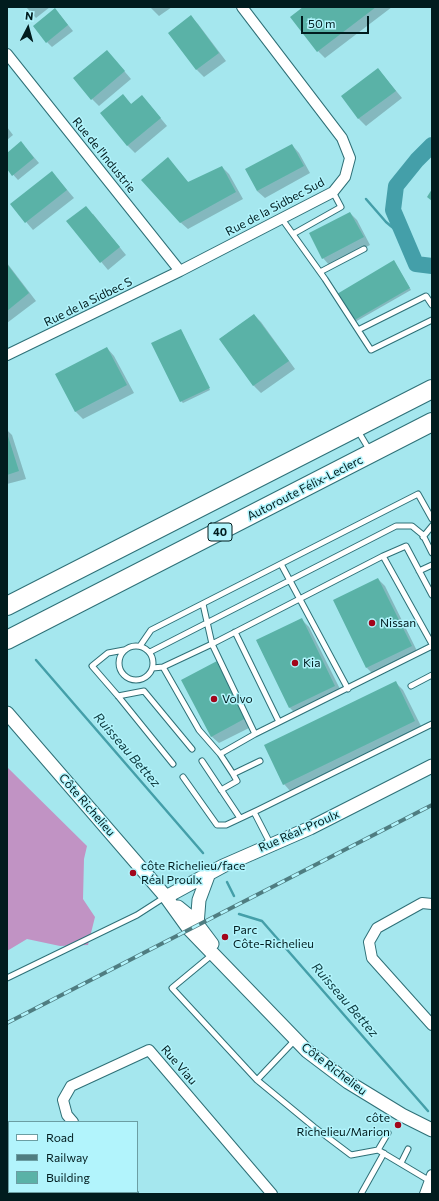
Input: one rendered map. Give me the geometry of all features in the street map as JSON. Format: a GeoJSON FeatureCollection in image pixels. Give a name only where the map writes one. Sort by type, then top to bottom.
{"type":"FeatureCollection","features":[{"type":"Feature","properties":{"kind":"highway","name":"40"},"geometry":{"type":"LineString","coordinates":[[7,606],[432,389]]}},
{"type":"Feature","properties":{"kind":"highway","name":"Autoroute Félix-Leclerc"},"geometry":{"type":"LineString","coordinates":[[7,640],[432,422]]}},
{"type":"Feature","properties":{"kind":"street","name":"Rue de la Sidbec Sud"},"geometry":{"type":"LineString","coordinates":[[180,271],[333,192],[345,177],[350,158],[342,138],[242,7]]}},
{"type":"Feature","properties":{"kind":"street","name":"Rue de l'Industrie"},"geometry":{"type":"LineString","coordinates":[[7,54],[180,271]]}},
{"type":"Feature","properties":{"kind":"street","name":"Rue de la Sidbec S"},"geometry":{"type":"LineString","coordinates":[[7,355],[180,271]]}},
{"type":"Feature","properties":{"kind":"street","name":"Côte Richelieu"},"geometry":{"type":"LineString","coordinates":[[7,713],[166,897],[189,929],[307,1051],[348,1082],[402,1116],[432,1130]]}},
{"type":"Feature","properties":{"kind":"street","name":"Rue Réal-Proulx"},"geometry":{"type":"LineString","coordinates":[[166,897],[242,856],[310,828],[432,766]]}},
{"type":"Feature","properties":{"kind":"street"},"geometry":{"type":"LineString","coordinates":[[198,925],[199,900],[209,873]]}},
{"type":"Feature","properties":{"kind":"street","name":"Côte Richelieu"},"geometry":{"type":"LineString","coordinates":[[166,897],[190,916],[198,925],[232,972]]}},
{"type":"Feature","properties":{"kind":"street"},"geometry":{"type":"LineString","coordinates":[[432,904],[422,903],[377,928],[369,942],[372,958],[432,1024]]}},
{"type":"Feature","properties":{"kind":"street","name":"Rue Viau"},"geometry":{"type":"LineString","coordinates":[[72,1121],[67,1115],[62,1100],[71,1086],[148,1050],[272,1194]]}},
{"type":"Feature","properties":{"kind":"street"},"geometry":{"type":"LineString","coordinates":[[425,1194],[431,1178]]}},
{"type":"Feature","properties":{"kind":"lane"},"geometry":{"type":"LineString","coordinates":[[293,234],[341,207],[333,192]]}},
{"type":"Feature","properties":{"kind":"lane"},"geometry":{"type":"LineString","coordinates":[[282,219],[320,272],[370,350],[432,320]]}},
{"type":"Feature","properties":{"kind":"lane"},"geometry":{"type":"LineString","coordinates":[[320,272],[364,249]]}},
{"type":"Feature","properties":{"kind":"lane"},"geometry":{"type":"LineString","coordinates":[[358,330],[426,296],[432,305]]}},
{"type":"Feature","properties":{"kind":"lane"},"geometry":{"type":"LineString","coordinates":[[356,428],[371,454]]}},
{"type":"Feature","properties":{"kind":"lane"},"geometry":{"type":"LineString","coordinates":[[140,646],[151,630],[418,494],[429,509],[432,519]]}},
{"type":"Feature","properties":{"kind":"lane"},"geometry":{"type":"LineString","coordinates":[[150,652],[396,526],[412,526],[423,537],[432,553]]}},
{"type":"Feature","properties":{"kind":"lane"},"geometry":{"type":"LineString","coordinates":[[423,537],[432,526]]}},
{"type":"Feature","properties":{"kind":"lane"},"geometry":{"type":"LineString","coordinates":[[153,668],[163,667],[212,644],[383,556],[406,546],[432,595]]}},
{"type":"Feature","properties":{"kind":"lane"},"geometry":{"type":"LineString","coordinates":[[220,754],[256,734],[432,645],[383,556]]}},
{"type":"Feature","properties":{"kind":"lane"},"geometry":{"type":"LineString","coordinates":[[281,564],[348,688]]}},
{"type":"Feature","properties":{"kind":"lane"},"geometry":{"type":"LineString","coordinates":[[419,571],[432,565]]}},
{"type":"Feature","properties":{"kind":"lane"},"geometry":{"type":"LineString","coordinates":[[203,604],[212,644],[256,734]]}},
{"type":"Feature","properties":{"kind":"lane"},"geometry":{"type":"LineString","coordinates":[[235,632],[280,722]]}},
{"type":"Feature","properties":{"kind":"lane"},"geometry":{"type":"LineString","coordinates":[[124,650],[119,661],[119,667],[125,677],[130,680],[142,680],[151,673],[154,663],[150,652],[140,646],[129,647],[124,650],[108,653],[92,666],[173,764]]}},
{"type":"Feature","properties":{"kind":"lane"},"geometry":{"type":"LineString","coordinates":[[163,667],[200,730],[220,754],[237,781],[221,790]]}},
{"type":"Feature","properties":{"kind":"lane"},"geometry":{"type":"LineString","coordinates":[[411,686],[432,675]]}},
{"type":"Feature","properties":{"kind":"lane"},"geometry":{"type":"LineString","coordinates":[[118,696],[144,691],[192,749]]}},
{"type":"Feature","properties":{"kind":"lane"},"geometry":{"type":"LineString","coordinates":[[183,777],[217,825],[226,825],[432,724]]}},
{"type":"Feature","properties":{"kind":"lane"},"geometry":{"type":"LineString","coordinates":[[202,761],[240,818]]}},
{"type":"Feature","properties":{"kind":"lane"},"geometry":{"type":"LineString","coordinates":[[233,774],[260,761]]}},
{"type":"Feature","properties":{"kind":"lane"},"geometry":{"type":"LineString","coordinates":[[254,812],[271,845]]}},
{"type":"Feature","properties":{"kind":"lane"},"geometry":{"type":"LineString","coordinates":[[7,978],[138,915],[166,897]]}},
{"type":"Feature","properties":{"kind":"lane"},"geometry":{"type":"LineString","coordinates":[[213,954],[172,988],[257,1080],[351,1156],[378,1150],[431,1178]]}},
{"type":"Feature","properties":{"kind":"lane"},"geometry":{"type":"LineString","coordinates":[[257,1080],[296,1040]]}},
{"type":"Feature","properties":{"kind":"lane"},"geometry":{"type":"LineString","coordinates":[[378,1150],[388,1133]]}},
{"type":"Feature","properties":{"kind":"lane"},"geometry":{"type":"LineString","coordinates":[[401,1163],[408,1149]]}},
{"type":"Feature","properties":{"kind":"lane"},"geometry":{"type":"LineString","coordinates":[[361,1194],[384,1153]]}},
{"type":"Feature","properties":{"kind":"shaded area"},"geometry":{"type":"Polygon","coordinates":[[[7,767],[87,846],[84,859],[83,899],[95,917],[88,945],[60,946],[27,939],[7,951],[7,767]]]}},
{"type":"Feature","properties":{"kind":"building"},"geometry":{"type":"Polygon","coordinates":[[[303,7],[376,7],[317,52],[290,17],[303,7]]]}},
{"type":"Feature","properties":{"kind":"building"},"geometry":{"type":"Polygon","coordinates":[[[55,8],[68,25],[46,43],[33,26],[55,8]]]}},
{"type":"Feature","properties":{"kind":"building"},"geometry":{"type":"Polygon","coordinates":[[[191,15],[219,53],[196,70],[168,33],[191,15]]]}},
{"type":"Feature","properties":{"kind":"building"},"geometry":{"type":"Polygon","coordinates":[[[107,50],[125,71],[91,100],[73,78],[107,50]]]}},
{"type":"Feature","properties":{"kind":"building"},"geometry":{"type":"Polygon","coordinates":[[[378,68],[396,91],[358,119],[341,96],[378,68]]]}},
{"type":"Feature","properties":{"kind":"building"},"geometry":{"type":"Polygon","coordinates":[[[123,94],[131,104],[142,95],[161,118],[127,146],[100,113],[123,94]]]}},
{"type":"Feature","properties":{"kind":"building"},"geometry":{"type":"Polygon","coordinates":[[[21,141],[34,158],[12,176],[7,169],[7,153],[21,141]]]}},
{"type":"Feature","properties":{"kind":"building"},"geometry":{"type":"Polygon","coordinates":[[[292,144],[304,166],[257,191],[245,169],[292,144]]]}},
{"type":"Feature","properties":{"kind":"building"},"geometry":{"type":"Polygon","coordinates":[[[168,157],[188,182],[222,166],[236,192],[180,223],[141,180],[168,157]]]}},
{"type":"Feature","properties":{"kind":"building"},"geometry":{"type":"Polygon","coordinates":[[[52,171],[67,190],[25,223],[10,204],[52,171]]]}},
{"type":"Feature","properties":{"kind":"building"},"geometry":{"type":"Polygon","coordinates":[[[432,189],[432,201],[427,197],[432,189]]]}},
{"type":"Feature","properties":{"kind":"building"},"geometry":{"type":"Polygon","coordinates":[[[86,206],[120,247],[100,263],[66,221],[86,206]]]}},
{"type":"Feature","properties":{"kind":"building"},"geometry":{"type":"Polygon","coordinates":[[[350,212],[364,237],[322,259],[309,233],[350,212]]]}},
{"type":"Feature","properties":{"kind":"building"},"geometry":{"type":"Polygon","coordinates":[[[394,260],[410,288],[353,321],[337,294],[394,260]]]}},
{"type":"Feature","properties":{"kind":"building"},"geometry":{"type":"Polygon","coordinates":[[[7,264],[29,293],[7,311],[7,264]]]}},
{"type":"Feature","properties":{"kind":"building"},"geometry":{"type":"Polygon","coordinates":[[[254,314],[289,361],[253,386],[219,339],[254,314]]]}},
{"type":"Feature","properties":{"kind":"building"},"geometry":{"type":"Polygon","coordinates":[[[181,329],[210,388],[180,402],[151,343],[181,329]]]}},
{"type":"Feature","properties":{"kind":"building"},"geometry":{"type":"Polygon","coordinates":[[[107,347],[127,385],[75,412],[55,374],[107,347]]]}},
{"type":"Feature","properties":{"kind":"building"},"geometry":{"type":"Polygon","coordinates":[[[7,433],[19,471],[7,475],[7,433]]]}},
{"type":"Feature","properties":{"kind":"building","name":"Nissan"},"geometry":{"type":"Polygon","coordinates":[[[378,578],[412,646],[366,668],[333,600],[378,578]]]}},
{"type":"Feature","properties":{"kind":"building","name":"Kia"},"geometry":{"type":"Polygon","coordinates":[[[302,618],[335,686],[289,708],[256,640],[302,618]]]}},
{"type":"Feature","properties":{"kind":"building","name":"Volvo"},"geometry":{"type":"Polygon","coordinates":[[[217,661],[246,718],[211,737],[181,680],[217,661]]]}},
{"type":"Feature","properties":{"kind":"building"},"geometry":{"type":"Polygon","coordinates":[[[396,681],[415,721],[283,785],[264,745],[396,681]]]}},
{"type":"Feature","properties":{"kind":"waterway"},"geometry":{"type":"LineString","coordinates":[[432,145],[417,160],[396,186],[393,210],[416,264],[432,266]]}},
{"type":"Feature","properties":{"kind":"waterway"},"geometry":{"type":"LineString","coordinates":[[366,199],[386,222],[404,237]]}},
{"type":"Feature","properties":{"kind":"waterway","name":"Ruisseau Bettez"},"geometry":{"type":"LineString","coordinates":[[36,660],[203,853]]}},
{"type":"Feature","properties":{"kind":"waterway","name":"Ruisseau Bettez"},"geometry":{"type":"LineString","coordinates":[[227,882],[234,896]]}},
{"type":"Feature","properties":{"kind":"waterway","name":"Ruisseau Bettez"},"geometry":{"type":"LineString","coordinates":[[239,914],[262,921],[428,1111]]}},
{"type":"Feature","properties":{"kind":"railway"},"geometry":{"type":"LineString","coordinates":[[7,1023],[432,805]]}},
{"type":"Feature","properties":{"kind":"place","name":"Nissan"},"geometry":{"type":"Point","coordinates":[372,623]}},
{"type":"Feature","properties":{"kind":"place","name":"Kia"},"geometry":{"type":"Point","coordinates":[295,663]}},
{"type":"Feature","properties":{"kind":"place","name":"Volvo"},"geometry":{"type":"Point","coordinates":[214,699]}},
{"type":"Feature","properties":{"kind":"place","name":"côte Richelieu/face Réal Proulx"},"geometry":{"type":"Point","coordinates":[133,873]}},
{"type":"Feature","properties":{"kind":"place","name":"Parc Côte-Richelieu"},"geometry":{"type":"Point","coordinates":[225,937]}},
{"type":"Feature","properties":{"kind":"place","name":"côte Richelieu/Marion"},"geometry":{"type":"Point","coordinates":[398,1125]}}]}
